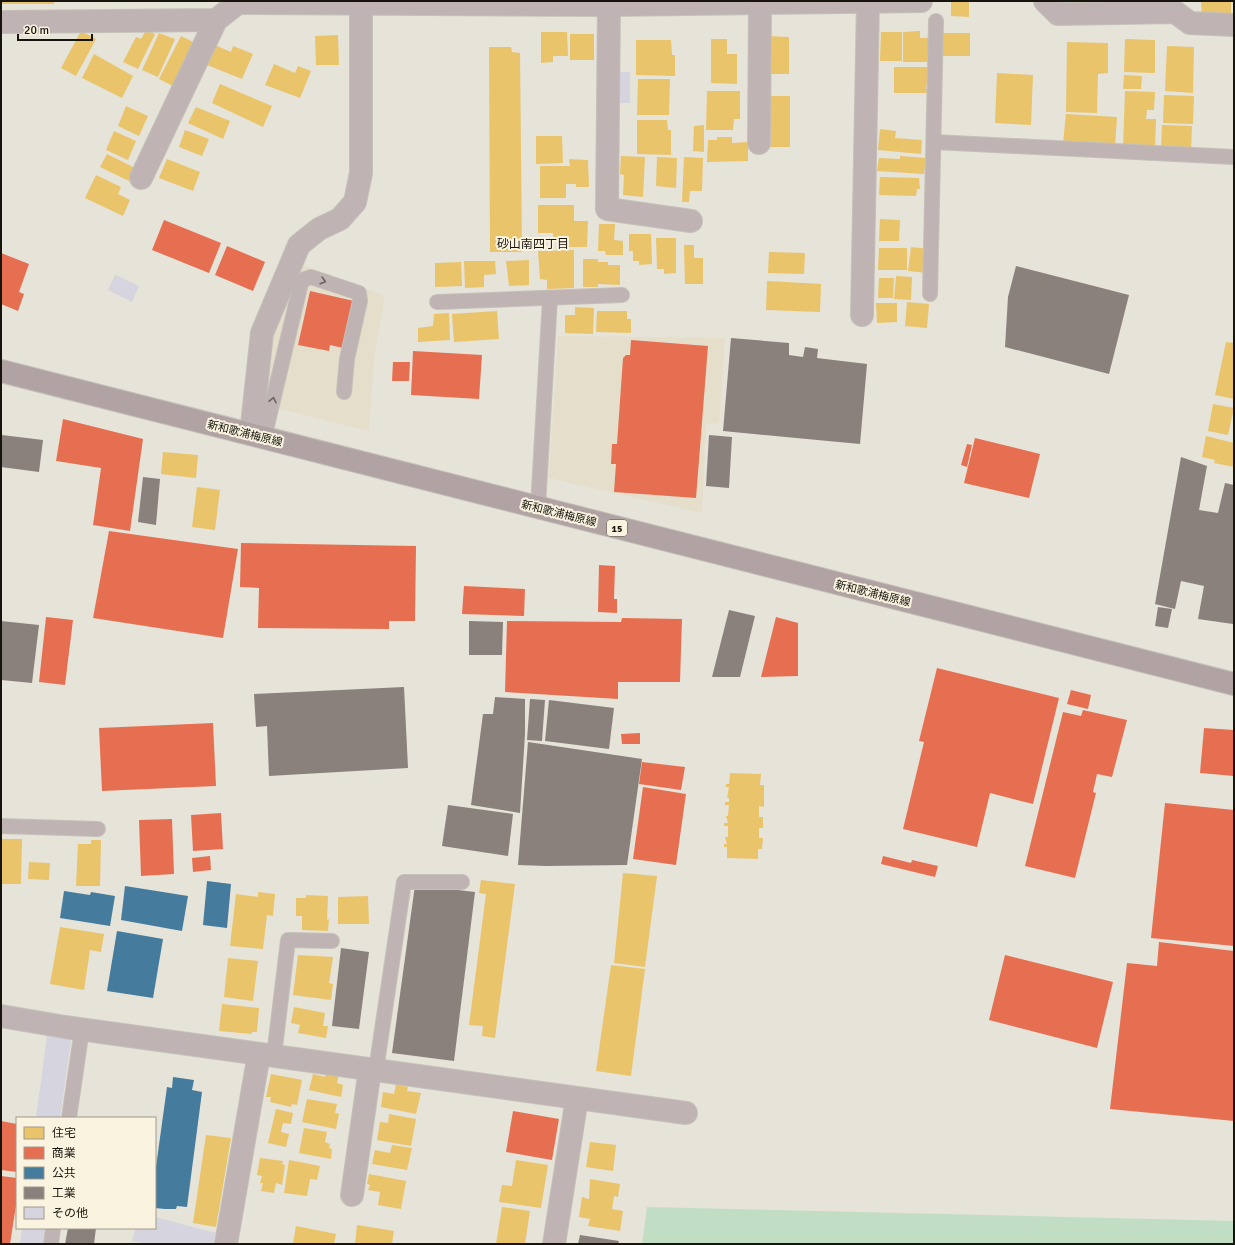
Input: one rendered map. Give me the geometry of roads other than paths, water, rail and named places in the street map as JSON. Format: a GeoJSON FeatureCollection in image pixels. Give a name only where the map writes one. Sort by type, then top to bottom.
{"type":"FeatureCollection","features":[{"type":"Feature","properties":{"kind":"main road","name":"新和歌浦梅原線"},"geometry":{"type":"LineString","coordinates":[[1,371],[1234,684]]}},
{"type":"Feature","properties":{"kind":"street"},"geometry":{"type":"LineString","coordinates":[[141,178],[216,20],[238,2],[603,4],[921,1]]}},
{"type":"Feature","properties":{"kind":"street"},"geometry":{"type":"LineString","coordinates":[[1046,1],[1058,14],[1175,12],[1190,23],[1234,24]]}},
{"type":"Feature","properties":{"kind":"street"},"geometry":{"type":"LineString","coordinates":[[1190,1],[1190,23]]}},
{"type":"Feature","properties":{"kind":"street"},"geometry":{"type":"LineString","coordinates":[[862,315],[868,2]]}},
{"type":"Feature","properties":{"kind":"street"},"geometry":{"type":"LineString","coordinates":[[257,436],[262,333],[299,245],[319,229],[340,219],[355,202],[361,173],[361,3]]}},
{"type":"Feature","properties":{"kind":"street"},"geometry":{"type":"LineString","coordinates":[[759,143],[766,3]]}},
{"type":"Feature","properties":{"kind":"street"},"geometry":{"type":"LineString","coordinates":[[603,4],[607,209],[691,221]]}},
{"type":"Feature","properties":{"kind":"street"},"geometry":{"type":"LineString","coordinates":[[1,22],[216,20]]}},
{"type":"Feature","properties":{"kind":"street"},"geometry":{"type":"LineString","coordinates":[[1,1016],[82,1029],[686,1113]]}},
{"type":"Feature","properties":{"kind":"street"},"geometry":{"type":"LineString","coordinates":[[226,1244],[266,1055]]}},
{"type":"Feature","properties":{"kind":"street"},"geometry":{"type":"LineString","coordinates":[[352,1196],[373,1070]]}},
{"type":"Feature","properties":{"kind":"street"},"geometry":{"type":"LineString","coordinates":[[554,1244],[577,1098]]}},
{"type":"Feature","properties":{"kind":"lane"},"geometry":{"type":"LineString","coordinates":[[930,294],[936,21]]}},
{"type":"Feature","properties":{"kind":"lane"},"geometry":{"type":"LineString","coordinates":[[934,142],[1234,156]]}},
{"type":"Feature","properties":{"kind":"lane"},"geometry":{"type":"LineString","coordinates":[[257,436],[301,283],[305,279],[311,278],[359,293],[360,301],[347,359],[344,392]]}},
{"type":"Feature","properties":{"kind":"lane"},"geometry":{"type":"LineString","coordinates":[[436,302],[622,295]]}},
{"type":"Feature","properties":{"kind":"lane"},"geometry":{"type":"LineString","coordinates":[[538,507],[550,298]]}},
{"type":"Feature","properties":{"kind":"lane"},"geometry":{"type":"LineString","coordinates":[[1,826],[98,829]]}},
{"type":"Feature","properties":{"kind":"lane"},"geometry":{"type":"LineString","coordinates":[[373,1070],[404,882],[462,882]]}},
{"type":"Feature","properties":{"kind":"lane"},"geometry":{"type":"LineString","coordinates":[[266,1055],[288,940],[332,941]]}},
{"type":"Feature","properties":{"kind":"lane"},"geometry":{"type":"LineString","coordinates":[[69,1117],[82,1029]]}},
{"type":"Feature","properties":{"kind":"lane"},"geometry":{"type":"LineString","coordinates":[[51,1244],[53,1229]]}},
{"type":"Feature","properties":{"kind":"district","name":"砂山南四丁目"},"geometry":{"type":"Point","coordinates":[533,244]}}]}
